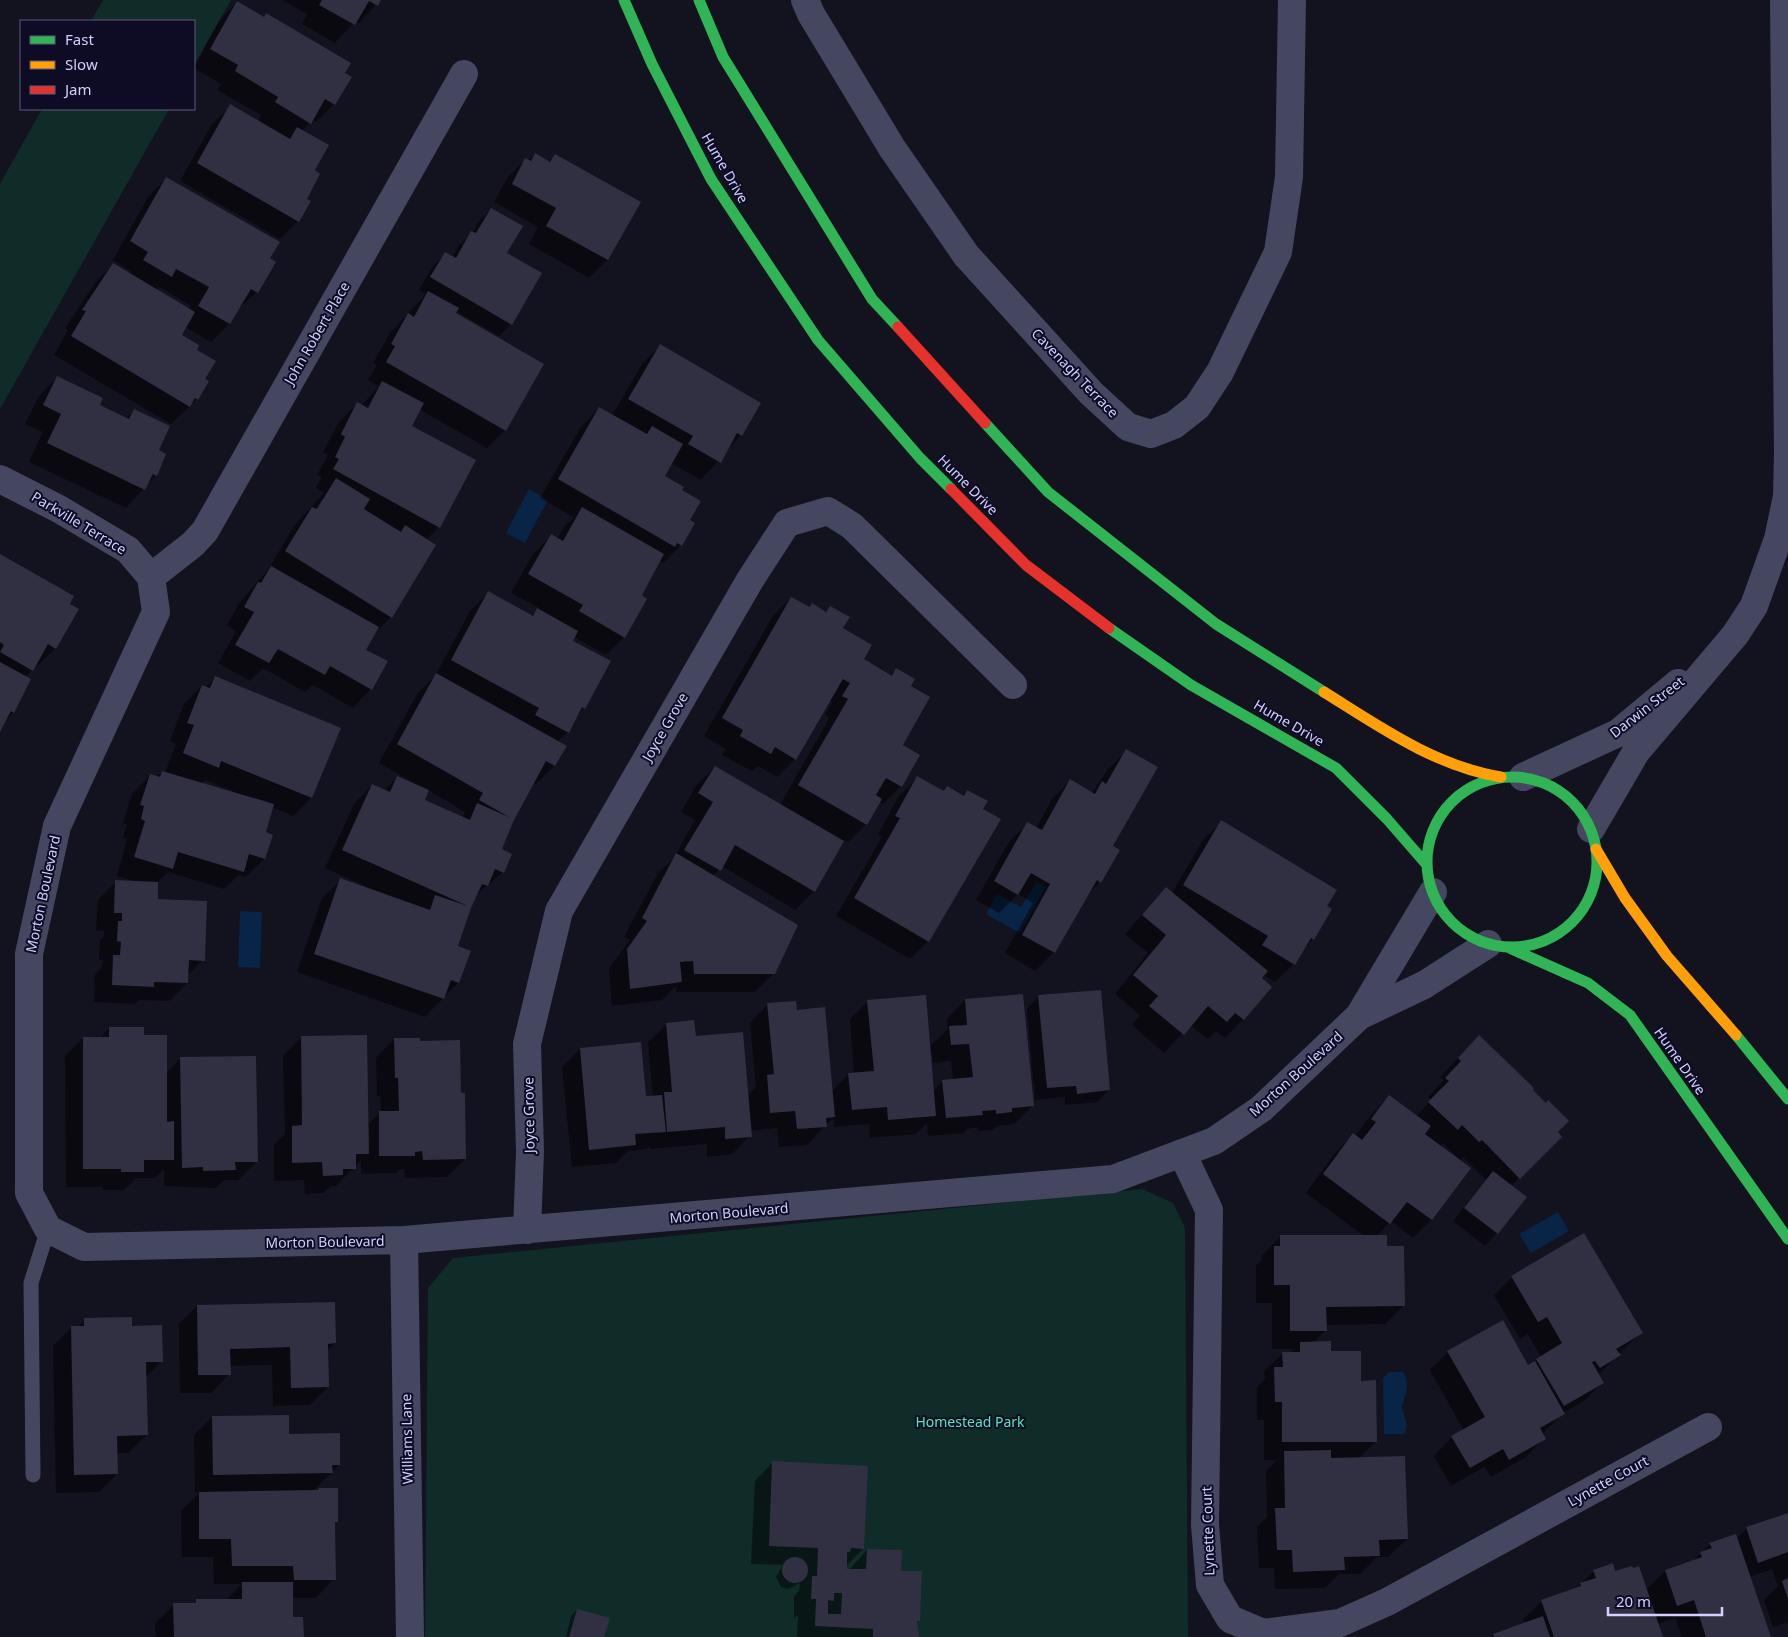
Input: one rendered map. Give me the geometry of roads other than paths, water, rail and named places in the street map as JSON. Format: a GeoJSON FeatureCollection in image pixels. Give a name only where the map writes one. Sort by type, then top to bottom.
{"type":"FeatureCollection","features":[{"type":"Feature","properties":{"kind":"street","name":"Hume Drive"},"geometry":{"type":"LineString","coordinates":[[624,0],[652,64],[711,179],[818,340],[920,458],[1026,565],[1191,685],[1336,768],[1387,819],[1427,865]]}},
{"type":"Feature","properties":{"kind":"street"},"geometry":{"type":"LineString","coordinates":[[699,0],[723,57],[872,299],[1048,492],[1216,624],[1416,748],[1478,773],[1512,777],[1551,786],[1575,804],[1625,898],[1667,956],[1716,1010],[1788,1099]]}},
{"type":"Feature","properties":{"kind":"street","name":"Cavenagh Terrace"},"geometry":{"type":"LineString","coordinates":[[805,0],[811,14],[892,148],[966,255],[1091,393],[1128,427],[1151,434],[1174,425],[1197,407],[1216,379],[1278,252],[1290,177],[1292,0]]}},
{"type":"Feature","properties":{"kind":"street","name":"Darwin Street"},"geometry":{"type":"LineString","coordinates":[[1593,839],[1636,752],[1735,635],[1754,606],[1777,579],[1778,539],[1787,496],[1786,80],[1784,0]]}},
{"type":"Feature","properties":{"kind":"street","name":"John Robert Place"},"geometry":{"type":"LineString","coordinates":[[151,577],[193,544],[205,531],[464,74]]}},
{"type":"Feature","properties":{"kind":"street","name":"Parkville Terrace"},"geometry":{"type":"LineString","coordinates":[[0,479],[59,509],[128,550],[151,577]]}},
{"type":"Feature","properties":{"kind":"street","name":"Joyce Grove"},"geometry":{"type":"LineString","coordinates":[[526,1230],[530,1152],[527,1044],[559,911],[750,580],[787,523],[828,511],[852,526],[1013,685]]}},
{"type":"Feature","properties":{"kind":"street","name":"Morton Boulevard"},"geometry":{"type":"LineString","coordinates":[[151,577],[156,612],[57,826],[29,954],[29,1193],[48,1229],[84,1247],[404,1240],[1113,1179],[1214,1141],[1261,1109],[1359,1016],[1432,892]]}},
{"type":"Feature","properties":{"kind":"street","name":"Darwin Street"},"geometry":{"type":"LineString","coordinates":[[1512,777],[1618,733],[1735,635]]}},
{"type":"Feature","properties":{"kind":"street"},"geometry":{"type":"LineString","coordinates":[[1512,777],[1477,784],[1455,798],[1439,818],[1430,841],[1427,865],[1432,892],[1445,915],[1464,932],[1497,945],[1531,945],[1555,936],[1575,920],[1589,898],[1596,874],[1593,839]]}},
{"type":"Feature","properties":{"kind":"street","name":"Hume Drive"},"geometry":{"type":"LineString","coordinates":[[1497,945],[1588,983],[1630,1015],[1788,1239]]}},
{"type":"Feature","properties":{"kind":"street","name":"Morton Boulevard"},"geometry":{"type":"LineString","coordinates":[[1359,1016],[1424,985],[1497,945]]}},
{"type":"Feature","properties":{"kind":"street","name":"Lynette Court"},"geometry":{"type":"LineString","coordinates":[[1182,1153],[1209,1210],[1205,1525],[1210,1585],[1230,1619],[1263,1632],[1340,1623],[1387,1602],[1708,1426]]}},
{"type":"Feature","properties":{"kind":"street","name":"Williams Lane"},"geometry":{"type":"LineString","coordinates":[[404,1240],[410,1637]]}},
{"type":"Feature","properties":{"kind":"lane"},"geometry":{"type":"LineString","coordinates":[[33,1475],[31,1283],[48,1229]]}},
{"type":"Feature","properties":{"kind":"water"},"geometry":{"type":"Polygon","coordinates":[[[529,489],[548,500],[525,543],[506,533],[529,489]]]}},
{"type":"Feature","properties":{"kind":"water"},"geometry":{"type":"Polygon","coordinates":[[[1036,882],[1046,887],[1020,933],[986,914],[997,894],[1021,907],[1036,882]]]}},
{"type":"Feature","properties":{"kind":"water"},"geometry":{"type":"Polygon","coordinates":[[[240,911],[262,912],[260,968],[238,967],[240,911]]]}},
{"type":"Feature","properties":{"kind":"water"},"geometry":{"type":"Polygon","coordinates":[[[1558,1212],[1569,1231],[1531,1253],[1519,1234],[1558,1212]]]}},
{"type":"Feature","properties":{"kind":"water"},"geometry":{"type":"Polygon","coordinates":[[[1389,1372],[1403,1372],[1407,1380],[1407,1389],[1402,1407],[1407,1425],[1404,1434],[1384,1434],[1383,1378],[1389,1372]]]}},
{"type":"Feature","properties":{"kind":"park label","name":"Homestead Park"},"geometry":{"type":"Point","coordinates":[970,1422]}}]}
